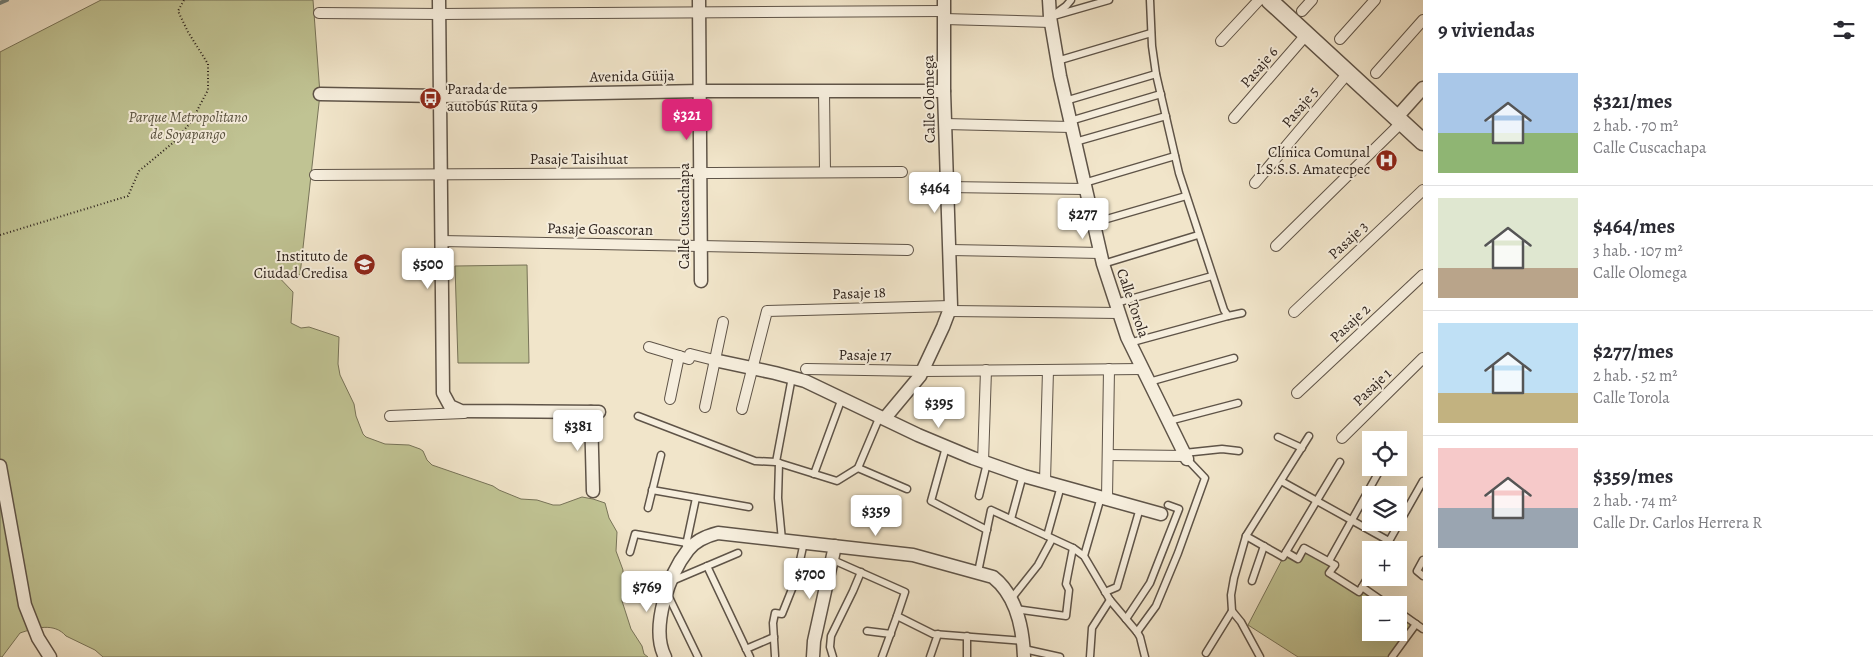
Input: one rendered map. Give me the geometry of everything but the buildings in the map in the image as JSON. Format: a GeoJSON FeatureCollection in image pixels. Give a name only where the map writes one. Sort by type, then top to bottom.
{"type":"FeatureCollection","features":[{"type":"Feature","properties":{"kind":"street"},"geometry":{"type":"LineString","coordinates":[[439,0],[443,393],[450,406],[462,411],[481,412]]}},
{"type":"Feature","properties":{"kind":"street","name":"Calle Torola"},"geometry":{"type":"LineString","coordinates":[[1049,0],[1057,61],[1065,101],[1102,258],[1129,343],[1185,456]]}},
{"type":"Feature","properties":{"kind":"street"},"geometry":{"type":"LineString","coordinates":[[1221,41],[1259,0]]}},
{"type":"Feature","properties":{"kind":"street"},"geometry":{"type":"LineString","coordinates":[[1269,0],[1399,120],[1421,135]]}},
{"type":"Feature","properties":{"kind":"street"},"geometry":{"type":"LineString","coordinates":[[1302,10],[1312,0]]}},
{"type":"Feature","properties":{"kind":"street"},"geometry":{"type":"LineString","coordinates":[[1340,39],[1375,0]]}},
{"type":"Feature","properties":{"kind":"street"},"geometry":{"type":"LineString","coordinates":[[319,13],[439,14],[699,6],[944,10],[1051,20]]}},
{"type":"Feature","properties":{"kind":"street","name":"Calle Cuscachapa"},"geometry":{"type":"LineString","coordinates":[[699,6],[701,281]]}},
{"type":"Feature","properties":{"kind":"street","name":"Calle Olomega"},"geometry":{"type":"LineString","coordinates":[[883,417],[913,386],[923,371],[950,308],[950,250],[944,91],[944,10]]}},
{"type":"Feature","properties":{"kind":"street"},"geometry":{"type":"LineString","coordinates":[[1376,73],[1423,20]]}},
{"type":"Feature","properties":{"kind":"street","name":"Pasaje 6"},"geometry":{"type":"LineString","coordinates":[[1234,118],[1306,35]]}},
{"type":"Feature","properties":{"kind":"street","name":"Pasaje 5"},"geometry":{"type":"LineString","coordinates":[[1255,184],[1348,73]]}},
{"type":"Feature","properties":{"kind":"street"},"geometry":{"type":"LineString","coordinates":[[1276,246],[1399,120],[1423,88]]}},
{"type":"Feature","properties":{"kind":"street"},"geometry":{"type":"LineString","coordinates":[[824,91],[825,172]]}},
{"type":"Feature","properties":{"kind":"street","name":"Avenida Güija"},"geometry":{"type":"LineString","coordinates":[[320,94],[440,96],[944,91]]}},
{"type":"Feature","properties":{"kind":"street"},"geometry":{"type":"LineString","coordinates":[[945,124],[1070,124]]}},
{"type":"Feature","properties":{"kind":"street","name":"Pasaje Taisihuat"},"geometry":{"type":"LineString","coordinates":[[315,176],[902,172]]}},
{"type":"Feature","properties":{"kind":"street"},"geometry":{"type":"LineString","coordinates":[[947,187],[1084,186]]}},
{"type":"Feature","properties":{"kind":"street","name":"Pasaje 3"},"geometry":{"type":"LineString","coordinates":[[1294,312],[1423,190]]}},
{"type":"Feature","properties":{"kind":"street","name":"Pasaje Goascoran"},"geometry":{"type":"LineString","coordinates":[[441,240],[908,250]]}},
{"type":"Feature","properties":{"kind":"street"},"geometry":{"type":"LineString","coordinates":[[950,250],[1102,258]]}},
{"type":"Feature","properties":{"kind":"street","name":"Pasaje 2"},"geometry":{"type":"LineString","coordinates":[[1297,394],[1423,275]]}},
{"type":"Feature","properties":{"kind":"street","name":"Pasaje 18"},"geometry":{"type":"LineString","coordinates":[[752,368],[767,311],[1117,308]]}},
{"type":"Feature","properties":{"kind":"street"},"geometry":{"type":"LineString","coordinates":[[705,407],[723,322]]}},
{"type":"Feature","properties":{"kind":"street"},"geometry":{"type":"LineString","coordinates":[[650,347],[689,359],[690,354],[792,377],[816,385],[946,447],[985,463],[1140,508],[1165,509]]}},
{"type":"Feature","properties":{"kind":"street"},"geometry":{"type":"LineString","coordinates":[[670,399],[679,356]]}},
{"type":"Feature","properties":{"kind":"street","name":"Pasaje 1"},"geometry":{"type":"LineString","coordinates":[[1342,438],[1423,358]]}},
{"type":"Feature","properties":{"kind":"street"},"geometry":{"type":"LineString","coordinates":[[742,408],[752,368]]}},
{"type":"Feature","properties":{"kind":"street","name":"Pasaje 17"},"geometry":{"type":"LineString","coordinates":[[806,369],[923,371],[1142,369]]}},
{"type":"Feature","properties":{"kind":"street"},"geometry":{"type":"LineString","coordinates":[[1104,498],[1108,455],[1109,369]]}},
{"type":"Feature","properties":{"kind":"street"},"geometry":{"type":"LineString","coordinates":[[985,463],[986,370]]}},
{"type":"Feature","properties":{"kind":"street"},"geometry":{"type":"LineString","coordinates":[[1045,481],[1048,370]]}},
{"type":"Feature","properties":{"kind":"street"},"geometry":{"type":"LineString","coordinates":[[390,416],[481,412],[595,412],[592,490]]}},
{"type":"Feature","properties":{"kind":"street"},"geometry":{"type":"LineString","coordinates":[[1108,455],[1185,456]]}},
{"type":"Feature","properties":{"kind":"street"},"geometry":{"type":"LineString","coordinates":[[0,466],[25,605],[38,638],[50,657]]}},
{"type":"Feature","properties":{"kind":"street"},"geometry":{"type":"LineString","coordinates":[[665,657],[661,649],[660,620],[669,587],[686,549],[701,538],[718,533],[913,556],[993,577],[1003,585],[1013,604],[1024,649]]}},
{"type":"Feature","properties":{"kind":"street"},"geometry":{"type":"LineString","coordinates":[[813,657],[818,622],[835,546]]}},
{"type":"Feature","properties":{"kind":"lane"},"geometry":{"type":"LineString","coordinates":[[1051,20],[1071,0]]}},
{"type":"Feature","properties":{"kind":"lane"},"geometry":{"type":"LineString","coordinates":[[1051,20],[1109,0]]}},
{"type":"Feature","properties":{"kind":"lane"},"geometry":{"type":"LineString","coordinates":[[1150,0],[1151,33],[1156,74],[1175,156],[1198,236],[1219,297],[1228,316]]}},
{"type":"Feature","properties":{"kind":"lane"},"geometry":{"type":"LineString","coordinates":[[1057,61],[1151,33]]}},
{"type":"Feature","properties":{"kind":"lane"},"geometry":{"type":"LineString","coordinates":[[1065,101],[1156,74]]}},
{"type":"Feature","properties":{"kind":"lane"},"geometry":{"type":"LineString","coordinates":[[1070,124],[1161,94]]}},
{"type":"Feature","properties":{"kind":"lane"},"geometry":{"type":"LineString","coordinates":[[1075,142],[1166,116]]}},
{"type":"Feature","properties":{"kind":"lane"},"geometry":{"type":"LineString","coordinates":[[1084,186],[1175,156]]}},
{"type":"Feature","properties":{"kind":"lane"},"geometry":{"type":"LineString","coordinates":[[1093,223],[1186,196]]}},
{"type":"Feature","properties":{"kind":"lane"},"geometry":{"type":"LineString","coordinates":[[1102,258],[1198,236]]}},
{"type":"Feature","properties":{"kind":"lane"},"geometry":{"type":"LineString","coordinates":[[1117,308],[1212,276]]}},
{"type":"Feature","properties":{"kind":"lane"},"geometry":{"type":"LineString","coordinates":[[1129,343],[1242,313]]}},
{"type":"Feature","properties":{"kind":"lane"},"geometry":{"type":"LineString","coordinates":[[1149,382],[1234,358]]}},
{"type":"Feature","properties":{"kind":"lane"},"geometry":{"type":"LineString","coordinates":[[782,540],[777,462],[792,377]]}},
{"type":"Feature","properties":{"kind":"lane"},"geometry":{"type":"LineString","coordinates":[[814,474],[842,398]]}},
{"type":"Feature","properties":{"kind":"lane"},"geometry":{"type":"LineString","coordinates":[[1169,421],[1238,403]]}},
{"type":"Feature","properties":{"kind":"lane"},"geometry":{"type":"LineString","coordinates":[[638,416],[755,461],[777,462],[837,481],[858,468],[883,417]]}},
{"type":"Feature","properties":{"kind":"lane"},"geometry":{"type":"LineString","coordinates":[[1206,653],[1232,611],[1231,595],[1234,578],[1246,536],[1309,436]]}},
{"type":"Feature","properties":{"kind":"lane"},"geometry":{"type":"LineString","coordinates":[[1278,437],[1302,448]]}},
{"type":"Feature","properties":{"kind":"lane"},"geometry":{"type":"LineString","coordinates":[[946,447],[931,501],[987,530]]}},
{"type":"Feature","properties":{"kind":"lane"},"geometry":{"type":"LineString","coordinates":[[1137,632],[1156,606],[1176,559],[1204,478],[1185,456],[1212,450],[1239,452]]}},
{"type":"Feature","properties":{"kind":"lane"},"geometry":{"type":"LineString","coordinates":[[648,508],[661,455]]}},
{"type":"Feature","properties":{"kind":"lane"},"geometry":{"type":"LineString","coordinates":[[1246,536],[1283,557],[1340,462]]}},
{"type":"Feature","properties":{"kind":"lane"},"geometry":{"type":"LineString","coordinates":[[979,496],[985,463]]}},
{"type":"Feature","properties":{"kind":"lane"},"geometry":{"type":"LineString","coordinates":[[858,468],[907,489]]}},
{"type":"Feature","properties":{"kind":"lane"},"geometry":{"type":"LineString","coordinates":[[1011,519],[1023,475]]}},
{"type":"Feature","properties":{"kind":"lane"},"geometry":{"type":"LineString","coordinates":[[1329,562],[1377,476]]}},
{"type":"Feature","properties":{"kind":"lane"},"geometry":{"type":"LineString","coordinates":[[1281,481],[1389,541],[1423,482]]}},
{"type":"Feature","properties":{"kind":"lane"},"geometry":{"type":"LineString","coordinates":[[1061,486],[1050,538],[1038,564],[1013,604],[1066,616],[1069,590],[1066,584],[1073,548]]}},
{"type":"Feature","properties":{"kind":"lane"},"geometry":{"type":"LineString","coordinates":[[652,490],[749,508]]}},
{"type":"Feature","properties":{"kind":"lane"},"geometry":{"type":"LineString","coordinates":[[630,552],[634,534],[686,549],[696,498]]}},
{"type":"Feature","properties":{"kind":"lane"},"geometry":{"type":"LineString","coordinates":[[1084,556],[1104,498]]}},
{"type":"Feature","properties":{"kind":"lane"},"geometry":{"type":"LineString","coordinates":[[1105,592],[1117,587],[1140,508]]}},
{"type":"Feature","properties":{"kind":"lane"},"geometry":{"type":"LineString","coordinates":[[1126,619],[1150,582],[1179,509],[1165,509]]}},
{"type":"Feature","properties":{"kind":"lane"},"geometry":{"type":"LineString","coordinates":[[978,572],[991,510],[1073,548],[1084,556],[1110,600],[1137,632],[1145,657]]}},
{"type":"Feature","properties":{"kind":"lane"},"geometry":{"type":"LineString","coordinates":[[775,656],[773,623],[775,613],[782,614],[796,579],[804,542]]}},
{"type":"Feature","properties":{"kind":"lane"},"geometry":{"type":"LineString","coordinates":[[1252,581],[1264,546]]}},
{"type":"Feature","properties":{"kind":"lane"},"geometry":{"type":"LineString","coordinates":[[1286,552],[1298,559],[1304,548],[1335,565],[1329,574],[1359,592],[1362,587],[1375,596]]}},
{"type":"Feature","properties":{"kind":"lane"},"geometry":{"type":"LineString","coordinates":[[698,657],[669,587],[707,566],[738,553]]}},
{"type":"Feature","properties":{"kind":"lane"},"geometry":{"type":"LineString","coordinates":[[833,560],[905,592],[882,657]]}},
{"type":"Feature","properties":{"kind":"lane"},"geometry":{"type":"LineString","coordinates":[[1423,560],[1416,571],[1423,576]]}},
{"type":"Feature","properties":{"kind":"lane"},"geometry":{"type":"LineString","coordinates":[[707,566],[750,657]]}},
{"type":"Feature","properties":{"kind":"lane"},"geometry":{"type":"LineString","coordinates":[[833,657],[830,647],[831,636],[860,572]]}},
{"type":"Feature","properties":{"kind":"lane"},"geometry":{"type":"LineString","coordinates":[[1090,657],[1092,628],[1110,600]]}},
{"type":"Feature","properties":{"kind":"lane"},"geometry":{"type":"LineString","coordinates":[[1232,611],[1241,622],[1260,657]]}},
{"type":"Feature","properties":{"kind":"lane"},"geometry":{"type":"LineString","coordinates":[[897,616],[933,634],[967,636],[1060,657]]}},
{"type":"Feature","properties":{"kind":"lane"},"geometry":{"type":"LineString","coordinates":[[1407,618],[1423,629]]}},
{"type":"Feature","properties":{"kind":"lane"},"geometry":{"type":"LineString","coordinates":[[1392,657],[1416,624]]}},
{"type":"Feature","properties":{"kind":"lane"},"geometry":{"type":"LineString","coordinates":[[867,631],[891,634]]}},
{"type":"Feature","properties":{"kind":"lane"},"geometry":{"type":"LineString","coordinates":[[930,657],[938,634]]}},
{"type":"Feature","properties":{"kind":"lane"},"geometry":{"type":"LineString","coordinates":[[967,636],[968,657]]}},
{"type":"Feature","properties":{"kind":"lane"},"geometry":{"type":"LineString","coordinates":[[746,649],[774,637]]}},
{"type":"Feature","properties":{"kind":"path"},"geometry":{"type":"LineString","coordinates":[[0,235],[128,196],[139,171],[174,142],[191,122],[208,90],[208,64],[188,32],[178,11],[184,0]]}},
{"type":"Feature","properties":{"kind":"green space","name":"Parque Metropolitano de Soyapango"},"geometry":{"type":"Polygon","coordinates":[[[101,0],[313,0],[320,94],[300,275],[272,270],[293,292],[291,323],[301,328],[309,327],[339,337],[338,364],[340,375],[354,404],[356,416],[366,437],[385,444],[409,445],[420,449],[432,465],[493,486],[521,499],[560,505],[582,497],[605,503],[609,518],[617,532],[616,551],[623,570],[622,601],[631,629],[642,646],[644,654],[648,657],[103,657],[95,650],[56,629],[44,627],[20,633],[2,657],[0,657],[0,52],[101,0]]]}},
{"type":"Feature","properties":{"kind":"green space"},"geometry":{"type":"Polygon","coordinates":[[[527,265],[529,363],[458,363],[455,266],[527,265]]]}},
{"type":"Feature","properties":{"kind":"green space"},"geometry":{"type":"Polygon","coordinates":[[[1304,548],[1335,565],[1329,573],[1359,592],[1364,588],[1375,596],[1362,596],[1362,641],[1404,641],[1392,657],[1298,657],[1248,625],[1286,552],[1298,559],[1304,548]]]}},
{"type":"Feature","properties":{"kind":"green space"},"geometry":{"type":"Polygon","coordinates":[[[1407,618],[1416,624],[1407,636],[1407,618]]]}},
{"type":"Feature","properties":{"kind":"waterway"},"geometry":{"type":"LineString","coordinates":[[0,3],[7,0]]}},
{"type":"Feature","properties":{"kind":"place","name":"Parada de autobús Ruta 9"},"geometry":{"type":"Point","coordinates":[431,98]}},
{"type":"Feature","properties":{"kind":"place","name":"Clínica Comunal I.S.S.S. Amatecpec"},"geometry":{"type":"Point","coordinates":[1386,161]}},
{"type":"Feature","properties":{"kind":"place","name":"Instituto de Ciudad Credisa"},"geometry":{"type":"Point","coordinates":[364,265]}}]}
